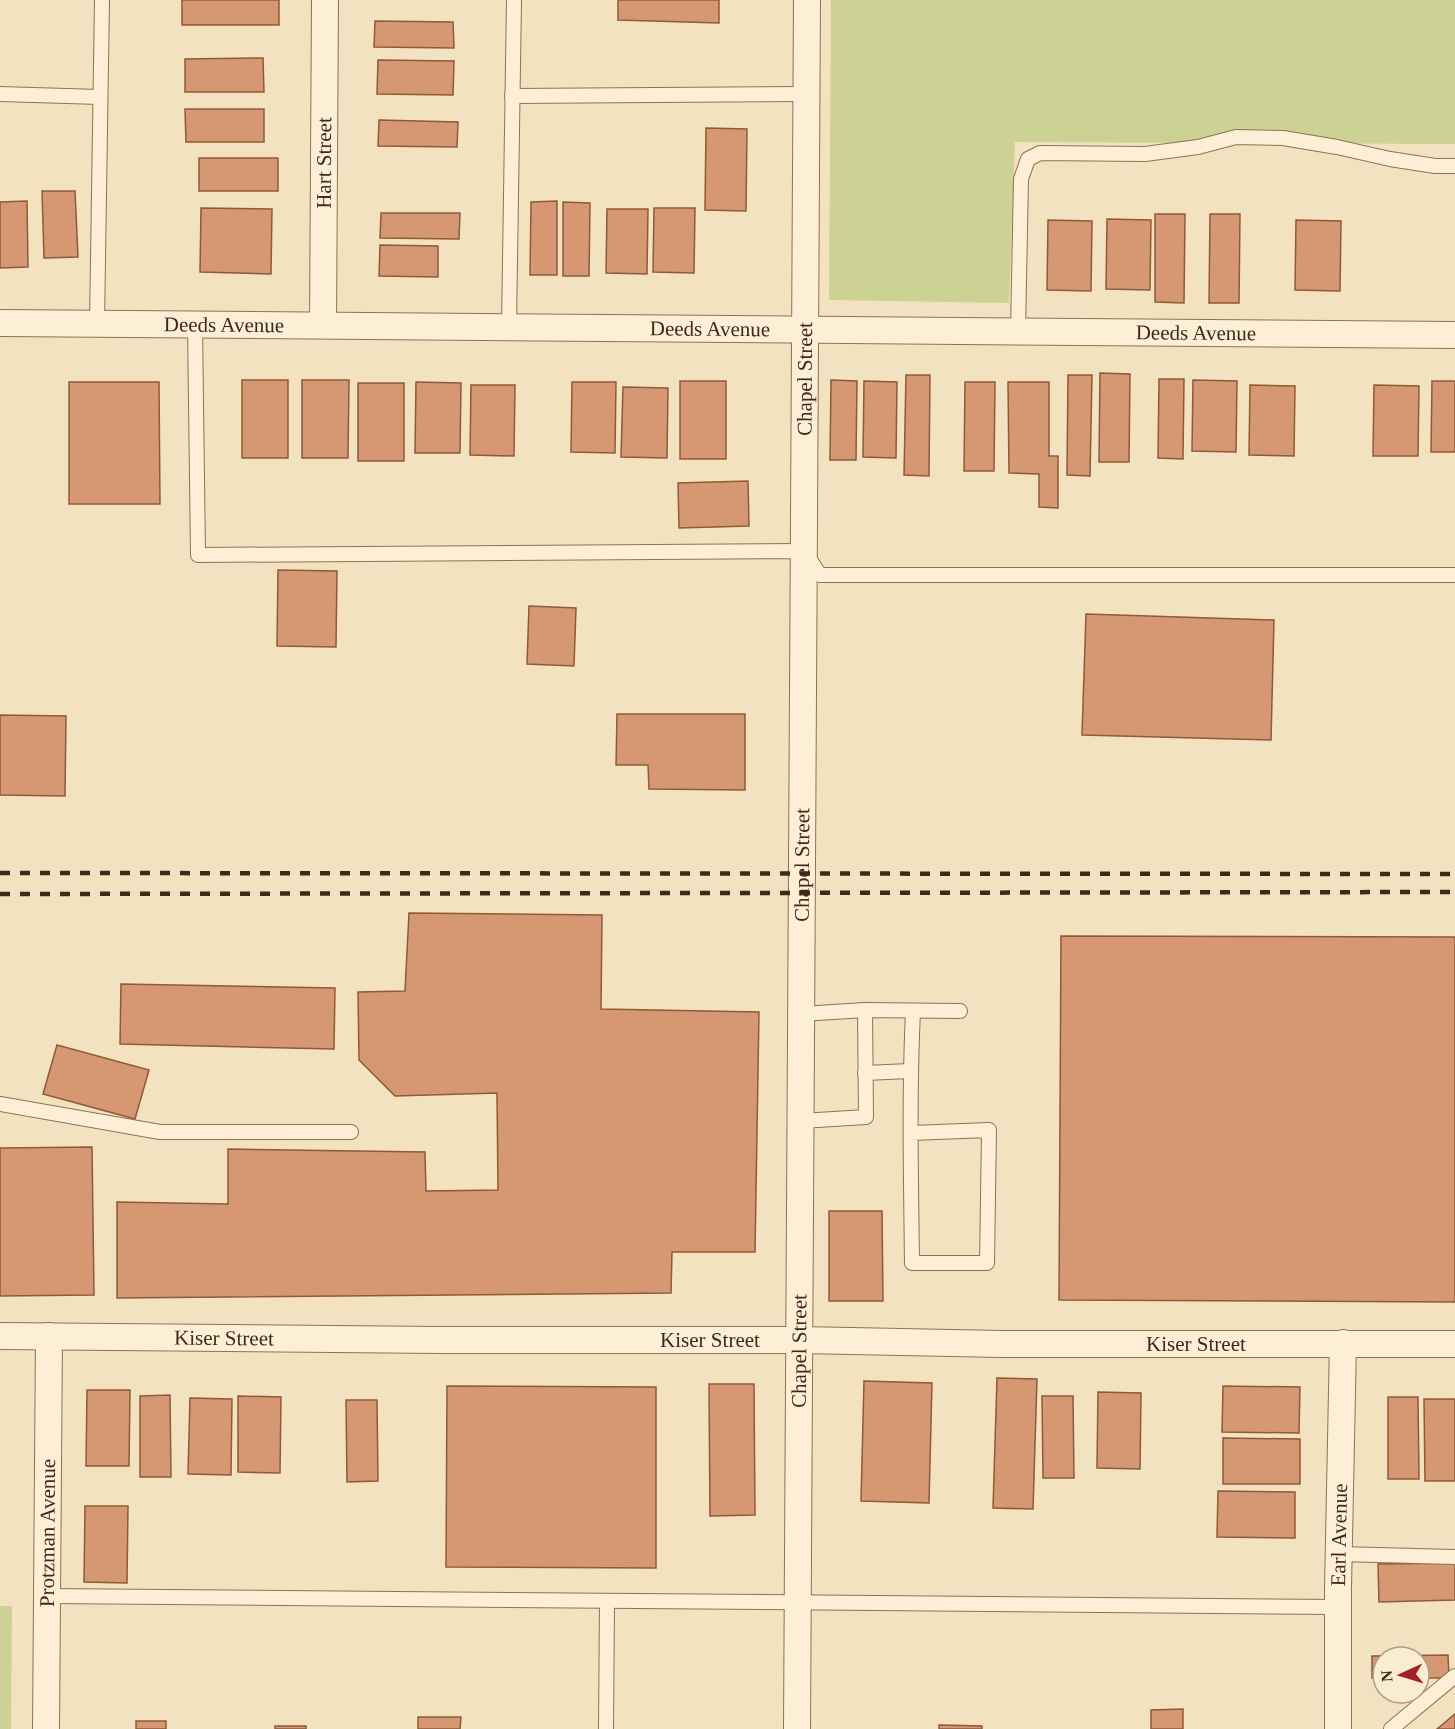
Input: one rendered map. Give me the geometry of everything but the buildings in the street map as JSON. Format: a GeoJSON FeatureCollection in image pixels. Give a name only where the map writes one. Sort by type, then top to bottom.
{"type":"FeatureCollection","features":[{"type":"Feature","properties":{"kind":"street","name":"Hart Street"},"geometry":{"type":"LineString","coordinates":[[323,325],[325,0]]}},
{"type":"Feature","properties":{"kind":"street","name":"Chapel Street"},"geometry":{"type":"LineString","coordinates":[[797,1729],[807,0]]}},
{"type":"Feature","properties":{"kind":"street","name":"Deeds Avenue"},"geometry":{"type":"LineString","coordinates":[[0,323],[1455,335]]}},
{"type":"Feature","properties":{"kind":"street","name":"Kiser Street"},"geometry":{"type":"LineString","coordinates":[[0,1336],[800,1340],[1002,1344],[1455,1344]]}},
{"type":"Feature","properties":{"kind":"street","name":"Protzman Avenue"},"geometry":{"type":"LineString","coordinates":[[46,1729],[49,1336]]}},
{"type":"Feature","properties":{"kind":"street","name":"Earl Avenue"},"geometry":{"type":"LineString","coordinates":[[1338,1729],[1343,1343]]}},
{"type":"Feature","properties":{"kind":"lane"},"geometry":{"type":"LineString","coordinates":[[97,324],[102,0]]}},
{"type":"Feature","properties":{"kind":"lane"},"geometry":{"type":"LineString","coordinates":[[509,327],[514,0]]}},
{"type":"Feature","properties":{"kind":"lane"},"geometry":{"type":"LineString","coordinates":[[0,94],[100,97]]}},
{"type":"Feature","properties":{"kind":"lane"},"geometry":{"type":"LineString","coordinates":[[513,96],[807,94]]}},
{"type":"Feature","properties":{"kind":"lane"},"geometry":{"type":"LineString","coordinates":[[1018,331],[1021,179],[1028,159],[1040,153],[1145,154],[1198,147],[1236,137],[1283,138],[1390,159],[1435,166],[1455,166]]}},
{"type":"Feature","properties":{"kind":"lane"},"geometry":{"type":"LineString","coordinates":[[195,325],[198,555],[804,551],[820,575],[1455,575]]}},
{"type":"Feature","properties":{"kind":"lane"},"geometry":{"type":"LineString","coordinates":[[801,1014],[865,1010],[960,1011]]}},
{"type":"Feature","properties":{"kind":"lane"},"geometry":{"type":"LineString","coordinates":[[801,1121],[866,1117],[865,1010]]}},
{"type":"Feature","properties":{"kind":"lane"},"geometry":{"type":"LineString","coordinates":[[911,1133],[989,1130],[987,1263],[912,1263],[910,1071],[913,1011]]}},
{"type":"Feature","properties":{"kind":"lane"},"geometry":{"type":"LineString","coordinates":[[865,1072],[910,1071]]}},
{"type":"Feature","properties":{"kind":"lane"},"geometry":{"type":"LineString","coordinates":[[0,1104],[160,1132],[351,1132]]}},
{"type":"Feature","properties":{"kind":"lane"},"geometry":{"type":"LineString","coordinates":[[1339,1554],[1455,1557]]}},
{"type":"Feature","properties":{"kind":"lane"},"geometry":{"type":"LineString","coordinates":[[47,1596],[1338,1607]]}},
{"type":"Feature","properties":{"kind":"lane"},"geometry":{"type":"LineString","coordinates":[[606,1729],[607,1601]]}},
{"type":"Feature","properties":{"kind":"lane"},"geometry":{"type":"LineString","coordinates":[[1390,1729],[1455,1676]]}},
{"type":"Feature","properties":{"kind":"green space"},"geometry":{"type":"Polygon","coordinates":[[[831,0],[1455,0],[1455,144],[1015,142],[1009,303],[829,300],[831,0]]]}},
{"type":"Feature","properties":{"kind":"green space"},"geometry":{"type":"Polygon","coordinates":[[[0,1606],[12,1606],[11,1729],[0,1729],[0,1606]]]}},
{"type":"Feature","properties":{"kind":"railway"},"geometry":{"type":"LineString","coordinates":[[0,873],[1455,874]]}},
{"type":"Feature","properties":{"kind":"railway"},"geometry":{"type":"LineString","coordinates":[[0,894],[1455,892]]}}]}
